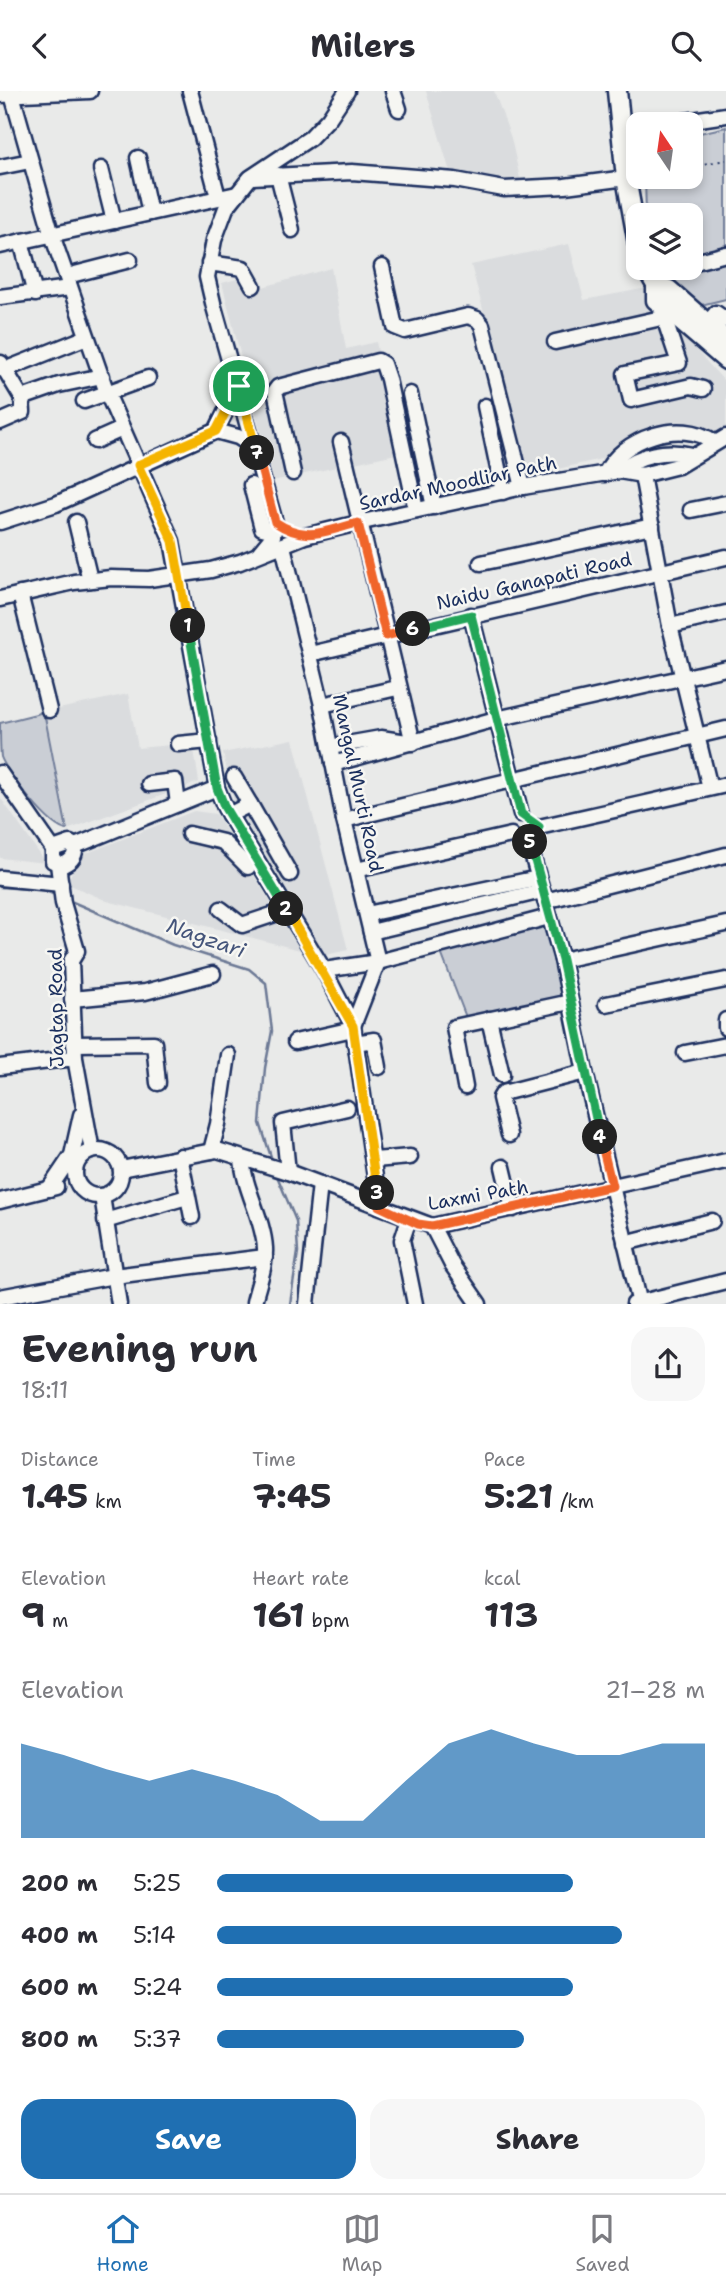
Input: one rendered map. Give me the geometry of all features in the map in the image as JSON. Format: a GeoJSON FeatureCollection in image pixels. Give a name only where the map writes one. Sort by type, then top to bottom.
{"type":"FeatureCollection","features":[{"type":"Feature","properties":{"kind":"main road"},"geometry":{"type":"LineString","coordinates":[[617,91],[626,114]]}},
{"type":"Feature","properties":{"kind":"main road"},"geometry":{"type":"LineString","coordinates":[[651,280],[656,300],[669,316],[726,360]]}},
{"type":"Feature","properties":{"kind":"main road"},"geometry":{"type":"LineString","coordinates":[[655,280],[726,340]]}},
{"type":"Feature","properties":{"kind":"street"},"geometry":{"type":"LineString","coordinates":[[90,91],[8,94],[51,232],[107,393],[173,541],[217,788],[229,815],[324,970],[354,1033],[379,1206]]}},
{"type":"Feature","properties":{"kind":"street"},"geometry":{"type":"LineString","coordinates":[[190,91],[218,197]]}},
{"type":"Feature","properties":{"kind":"street"},"geometry":{"type":"LineString","coordinates":[[258,554],[274,527],[239,386],[214,307],[207,277],[209,263],[226,208],[250,177],[310,138],[329,118],[347,91]]}},
{"type":"Feature","properties":{"kind":"street"},"geometry":{"type":"LineString","coordinates":[[393,91],[400,109]]}},
{"type":"Feature","properties":{"kind":"street"},"geometry":{"type":"LineString","coordinates":[[704,118],[726,115]]}},
{"type":"Feature","properties":{"kind":"street"},"geometry":{"type":"LineString","coordinates":[[138,158],[150,213]]}},
{"type":"Feature","properties":{"kind":"street"},"geometry":{"type":"LineString","coordinates":[[0,167],[30,161]]}},
{"type":"Feature","properties":{"kind":"street"},"geometry":{"type":"LineString","coordinates":[[101,169],[114,221]]}},
{"type":"Feature","properties":{"kind":"street"},"geometry":{"type":"LineString","coordinates":[[278,175],[292,230]]}},
{"type":"Feature","properties":{"kind":"street"},"geometry":{"type":"LineString","coordinates":[[250,177],[391,175],[455,180],[504,188],[565,186],[626,178]]}},
{"type":"Feature","properties":{"kind":"street"},"geometry":{"type":"LineString","coordinates":[[0,246],[51,232],[237,194]]}},
{"type":"Feature","properties":{"kind":"street"},"geometry":{"type":"LineString","coordinates":[[21,241],[35,293]]}},
{"type":"Feature","properties":{"kind":"street"},"geometry":{"type":"LineString","coordinates":[[703,260],[726,254]]}},
{"type":"Feature","properties":{"kind":"street"},"geometry":{"type":"LineString","coordinates":[[0,297],[35,293],[130,260]]}},
{"type":"Feature","properties":{"kind":"street"},"geometry":{"type":"LineString","coordinates":[[209,263],[243,268],[253,286]]}},
{"type":"Feature","properties":{"kind":"street"},"geometry":{"type":"LineString","coordinates":[[382,267],[395,327],[398,330],[405,331],[468,316],[477,319],[482,325],[523,487]]}},
{"type":"Feature","properties":{"kind":"street"},"geometry":{"type":"LineString","coordinates":[[707,324],[716,313],[726,320]]}},
{"type":"Feature","properties":{"kind":"street"},"geometry":{"type":"LineString","coordinates":[[555,342],[669,316],[685,387]]}},
{"type":"Feature","properties":{"kind":"street"},"geometry":{"type":"LineString","coordinates":[[0,422],[23,412],[22,398],[2,366],[87,337]]}},
{"type":"Feature","properties":{"kind":"street"},"geometry":{"type":"LineString","coordinates":[[293,473],[275,391],[278,387],[378,361],[383,365],[388,379],[416,510]]}},
{"type":"Feature","properties":{"kind":"street"},"geometry":{"type":"LineString","coordinates":[[679,363],[625,374],[631,400],[685,387],[703,389]]}},
{"type":"Feature","properties":{"kind":"street"},"geometry":{"type":"LineString","coordinates":[[22,398],[59,385],[102,376]]}},
{"type":"Feature","properties":{"kind":"street"},"geometry":{"type":"LineString","coordinates":[[83,401],[148,378]]}},
{"type":"Feature","properties":{"kind":"street"},"geometry":{"type":"LineString","coordinates":[[216,431],[239,386]]}},
{"type":"Feature","properties":{"kind":"street"},"geometry":{"type":"LineString","coordinates":[[410,394],[434,507]]}},
{"type":"Feature","properties":{"kind":"street"},"geometry":{"type":"LineString","coordinates":[[485,406],[503,492]]}},
{"type":"Feature","properties":{"kind":"street"},"geometry":{"type":"LineString","coordinates":[[95,441],[122,429]]}},
{"type":"Feature","properties":{"kind":"street"},"geometry":{"type":"LineString","coordinates":[[0,522],[56,504],[216,431],[238,437],[256,449]]}},
{"type":"Feature","properties":{"kind":"street"},"geometry":{"type":"LineString","coordinates":[[612,472],[618,452],[635,443],[680,431],[692,431],[720,439]]}},
{"type":"Feature","properties":{"kind":"street","name":"Sardar Moodliar Path"},"geometry":{"type":"LineString","coordinates":[[0,599],[90,580],[149,579],[220,567],[305,536],[523,487],[612,472],[642,475],[678,466],[720,439]]}},
{"type":"Feature","properties":{"kind":"street"},"geometry":{"type":"LineString","coordinates":[[341,442],[397,688],[413,743]]}},
{"type":"Feature","properties":{"kind":"street","name":"Sardar Moodliar Path"},"geometry":{"type":"LineString","coordinates":[[612,472],[632,460],[675,450],[692,455]]}},
{"type":"Feature","properties":{"kind":"street"},"geometry":{"type":"LineString","coordinates":[[642,475],[670,626],[710,788]]}},
{"type":"Feature","properties":{"kind":"street"},"geometry":{"type":"LineString","coordinates":[[251,485],[262,528],[274,527],[305,536]]}},
{"type":"Feature","properties":{"kind":"street"},"geometry":{"type":"LineString","coordinates":[[691,510],[726,503]]}},
{"type":"Feature","properties":{"kind":"street"},"geometry":{"type":"LineString","coordinates":[[76,522],[90,580]]}},
{"type":"Feature","properties":{"kind":"street"},"geometry":{"type":"LineString","coordinates":[[481,563],[652,526]]}},
{"type":"Feature","properties":{"kind":"street","name":"Mangal Murti Road"},"geometry":{"type":"LineString","coordinates":[[283,545],[323,705],[344,820],[378,962]]}},
{"type":"Feature","properties":{"kind":"street","name":"Naidu Ganapati Road"},"geometry":{"type":"LineString","coordinates":[[310,654],[726,557]]}},
{"type":"Feature","properties":{"kind":"street"},"geometry":{"type":"LineString","coordinates":[[20,594],[49,710]]}},
{"type":"Feature","properties":{"kind":"street"},"geometry":{"type":"LineString","coordinates":[[670,626],[726,613]]}},
{"type":"Feature","properties":{"kind":"street"},"geometry":{"type":"LineString","coordinates":[[471,615],[521,814],[511,835]]}},
{"type":"Feature","properties":{"kind":"street"},"geometry":{"type":"LineString","coordinates":[[333,764],[496,719],[726,668]]}},
{"type":"Feature","properties":{"kind":"street"},"geometry":{"type":"LineString","coordinates":[[323,705],[397,688]]}},
{"type":"Feature","properties":{"kind":"street"},"geometry":{"type":"LineString","coordinates":[[344,820],[726,729]]}},
{"type":"Feature","properties":{"kind":"street"},"geometry":{"type":"LineString","coordinates":[[330,747],[381,738],[413,743]]}},
{"type":"Feature","properties":{"kind":"street"},"geometry":{"type":"LineString","coordinates":[[178,744],[209,741]]}},
{"type":"Feature","properties":{"kind":"street","name":"Jagtap Road"},"geometry":{"type":"LineString","coordinates":[[0,773],[53,849],[53,861],[58,864],[62,893],[77,951],[71,961],[74,1051],[82,1111],[92,1151]]}},
{"type":"Feature","properties":{"kind":"street"},"geometry":{"type":"LineString","coordinates":[[234,777],[290,874]]}},
{"type":"Feature","properties":{"kind":"street"},"geometry":{"type":"LineString","coordinates":[[149,784],[175,781],[178,804]]}},
{"type":"Feature","properties":{"kind":"street"},"geometry":{"type":"LineString","coordinates":[[726,785],[539,827],[529,844],[562,960],[638,1304],[726,1281]]}},
{"type":"Feature","properties":{"kind":"street"},"geometry":{"type":"LineString","coordinates":[[53,849],[62,844],[75,846],[217,788]]}},
{"type":"Feature","properties":{"kind":"street"},"geometry":{"type":"LineString","coordinates":[[229,815],[250,804]]}},
{"type":"Feature","properties":{"kind":"street"},"geometry":{"type":"LineString","coordinates":[[521,814],[539,827]]}},
{"type":"Feature","properties":{"kind":"street"},"geometry":{"type":"LineString","coordinates":[[223,842],[240,831]]}},
{"type":"Feature","properties":{"kind":"street"},"geometry":{"type":"LineString","coordinates":[[189,834],[223,842],[248,867]]}},
{"type":"Feature","properties":{"kind":"street"},"geometry":{"type":"LineString","coordinates":[[356,870],[511,835],[529,844]]}},
{"type":"Feature","properties":{"kind":"street"},"geometry":{"type":"LineString","coordinates":[[58,864],[70,861],[75,846]]}},
{"type":"Feature","properties":{"kind":"street"},"geometry":{"type":"LineString","coordinates":[[366,914],[542,890],[726,855]]}},
{"type":"Feature","properties":{"kind":"street"},"geometry":{"type":"LineString","coordinates":[[0,878],[62,893]]}},
{"type":"Feature","properties":{"kind":"street"},"geometry":{"type":"LineString","coordinates":[[371,933],[542,890]]}},
{"type":"Feature","properties":{"kind":"street"},"geometry":{"type":"LineString","coordinates":[[221,909],[242,925],[288,910]]}},
{"type":"Feature","properties":{"kind":"street"},"geometry":{"type":"LineString","coordinates":[[324,970],[378,962],[549,917]]}},
{"type":"Feature","properties":{"kind":"street"},"geometry":{"type":"LineString","coordinates":[[562,960],[726,923]]}},
{"type":"Feature","properties":{"kind":"street"},"geometry":{"type":"LineString","coordinates":[[354,1033],[378,962]]}},
{"type":"Feature","properties":{"kind":"street"},"geometry":{"type":"LineString","coordinates":[[72,999],[145,992],[213,974]]}},
{"type":"Feature","properties":{"kind":"street"},"geometry":{"type":"LineString","coordinates":[[606,1004],[726,980]]}},
{"type":"Feature","properties":{"kind":"street"},"geometry":{"type":"LineString","coordinates":[[465,1087],[454,1027],[570,1002]]}},
{"type":"Feature","properties":{"kind":"street"},"geometry":{"type":"LineString","coordinates":[[489,1019],[502,1075]]}},
{"type":"Feature","properties":{"kind":"street"},"geometry":{"type":"LineString","coordinates":[[726,1020],[726,1028]]}},
{"type":"Feature","properties":{"kind":"street"},"geometry":{"type":"LineString","coordinates":[[295,1042],[354,1033],[374,1040],[379,1067]]}},
{"type":"Feature","properties":{"kind":"street"},"geometry":{"type":"LineString","coordinates":[[0,1067],[113,1041],[117,1044],[154,1042],[158,1083]]}},
{"type":"Feature","properties":{"kind":"street"},"geometry":{"type":"LineString","coordinates":[[685,1053],[726,1045]]}},
{"type":"Feature","properties":{"kind":"street"},"geometry":{"type":"LineString","coordinates":[[211,1151],[228,1055]]}},
{"type":"Feature","properties":{"kind":"street"},"geometry":{"type":"LineString","coordinates":[[509,1135],[500,1098],[503,1093],[585,1072]]}},
{"type":"Feature","properties":{"kind":"street"},"geometry":{"type":"LineString","coordinates":[[279,1169],[283,1123],[347,1108]]}},
{"type":"Feature","properties":{"kind":"street"},"geometry":{"type":"LineString","coordinates":[[49,1189],[72,1155],[82,1111]]}},
{"type":"Feature","properties":{"kind":"street"},"geometry":{"type":"LineString","coordinates":[[92,1151],[110,1154],[121,1169],[117,1186],[102,1196],[89,1195],[75,1181],[75,1166],[92,1151]]}},
{"type":"Feature","properties":{"kind":"street","name":"Laxmi Path"},"geometry":{"type":"LineString","coordinates":[[121,1169],[211,1151],[279,1169],[432,1226],[726,1161]]}},
{"type":"Feature","properties":{"kind":"street"},"geometry":{"type":"LineString","coordinates":[[180,1156],[187,1180],[184,1185],[192,1217]]}},
{"type":"Feature","properties":{"kind":"street"},"geometry":{"type":"LineString","coordinates":[[374,1160],[410,1157]]}},
{"type":"Feature","properties":{"kind":"street"},"geometry":{"type":"LineString","coordinates":[[242,1158],[246,1188],[261,1228],[265,1257],[254,1302]]}},
{"type":"Feature","properties":{"kind":"street"},"geometry":{"type":"LineString","coordinates":[[503,1167],[513,1209]]}},
{"type":"Feature","properties":{"kind":"street"},"geometry":{"type":"LineString","coordinates":[[0,1201],[75,1181]]}},
{"type":"Feature","properties":{"kind":"street"},"geometry":{"type":"LineString","coordinates":[[307,1304],[320,1184]]}},
{"type":"Feature","properties":{"kind":"street"},"geometry":{"type":"LineString","coordinates":[[102,1196],[119,1304]]}},
{"type":"Feature","properties":{"kind":"street"},"geometry":{"type":"LineString","coordinates":[[105,1221],[187,1197]]}},
{"type":"Feature","properties":{"kind":"street"},"geometry":{"type":"LineString","coordinates":[[408,1219],[402,1240],[415,1304]]}},
{"type":"Feature","properties":{"kind":"street"},"geometry":{"type":"LineString","coordinates":[[625,1243],[712,1221]]}},
{"type":"Feature","properties":{"kind":"street"},"geometry":{"type":"LineString","coordinates":[[432,1226],[452,1265],[479,1304]]}},
{"type":"Feature","properties":{"kind":"street"},"geometry":{"type":"LineString","coordinates":[[0,1297],[114,1276],[265,1257]]}},
{"type":"Feature","properties":{"kind":"path"},"geometry":{"type":"LineString","coordinates":[[704,164],[726,160]]}},
{"type":"Feature","properties":{"kind":"shaded area"},"geometry":{"type":"Polygon","coordinates":[[[426,91],[494,91],[511,138],[521,183],[504,184],[450,172],[426,91]]]}},
{"type":"Feature","properties":{"kind":"shaded area"},"geometry":{"type":"Polygon","coordinates":[[[726,127],[726,299],[697,306],[674,280],[703,280],[703,203],[646,203],[645,189],[704,189],[704,132],[726,127]]]}},
{"type":"Feature","properties":{"kind":"shaded area"},"geometry":{"type":"Polygon","coordinates":[[[569,244],[584,300],[647,288],[656,306],[726,383],[726,430],[528,476],[471,265],[569,244]]]}},
{"type":"Feature","properties":{"kind":"shaded area"},"geometry":{"type":"Polygon","coordinates":[[[331,268],[346,349],[376,342],[400,453],[273,481],[222,283],[248,276],[252,290],[331,268]]]}},
{"type":"Feature","properties":{"kind":"shaded area"},"geometry":{"type":"Polygon","coordinates":[[[128,694],[138,748],[193,743],[199,782],[67,830],[45,712],[128,694]]]}},
{"type":"Feature","properties":{"kind":"shaded area"},"geometry":{"type":"Polygon","coordinates":[[[44,712],[67,830],[40,811],[20,787],[1,757],[0,723],[44,712]]]}},
{"type":"Feature","properties":{"kind":"shaded area"},"geometry":{"type":"Polygon","coordinates":[[[293,739],[348,950],[326,955],[234,803],[223,753],[293,739]]]}},
{"type":"Feature","properties":{"kind":"shaded area"},"geometry":{"type":"Polygon","coordinates":[[[0,797],[46,863],[0,858],[0,797]]]}},
{"type":"Feature","properties":{"kind":"shaded area"},"geometry":{"type":"Polygon","coordinates":[[[194,811],[216,814],[300,950],[107,901],[66,883],[82,855],[194,811]]]}},
{"type":"Feature","properties":{"kind":"shaded area"},"geometry":{"type":"Polygon","coordinates":[[[545,921],[566,1008],[469,1025],[440,950],[545,921]]]}},
{"type":"Feature","properties":{"kind":"waterway","name":"Nagzari"},"geometry":{"type":"LineString","coordinates":[[0,887],[43,890],[58,896]]}},
{"type":"Feature","properties":{"kind":"waterway","name":"Nagzari"},"geometry":{"type":"LineString","coordinates":[[68,900],[173,945],[249,969],[266,983],[272,1031],[265,1068],[260,1123],[273,1163]]}},
{"type":"Feature","properties":{"kind":"waterway"},"geometry":{"type":"LineString","coordinates":[[277,1176],[296,1221],[298,1252],[290,1304]]}},
{"type":"Feature","properties":{"kind":"route"},"geometry":{"type":"LineString","coordinates":[[239,386],[275,522],[292,533],[305,536],[358,523],[386,636],[471,615],[521,814],[539,827],[529,844],[562,960],[612,1186],[432,1226],[418,1224],[379,1206],[353,1026],[324,970],[225,808],[217,788],[173,541],[138,465],[216,431],[239,386]]}}]}
